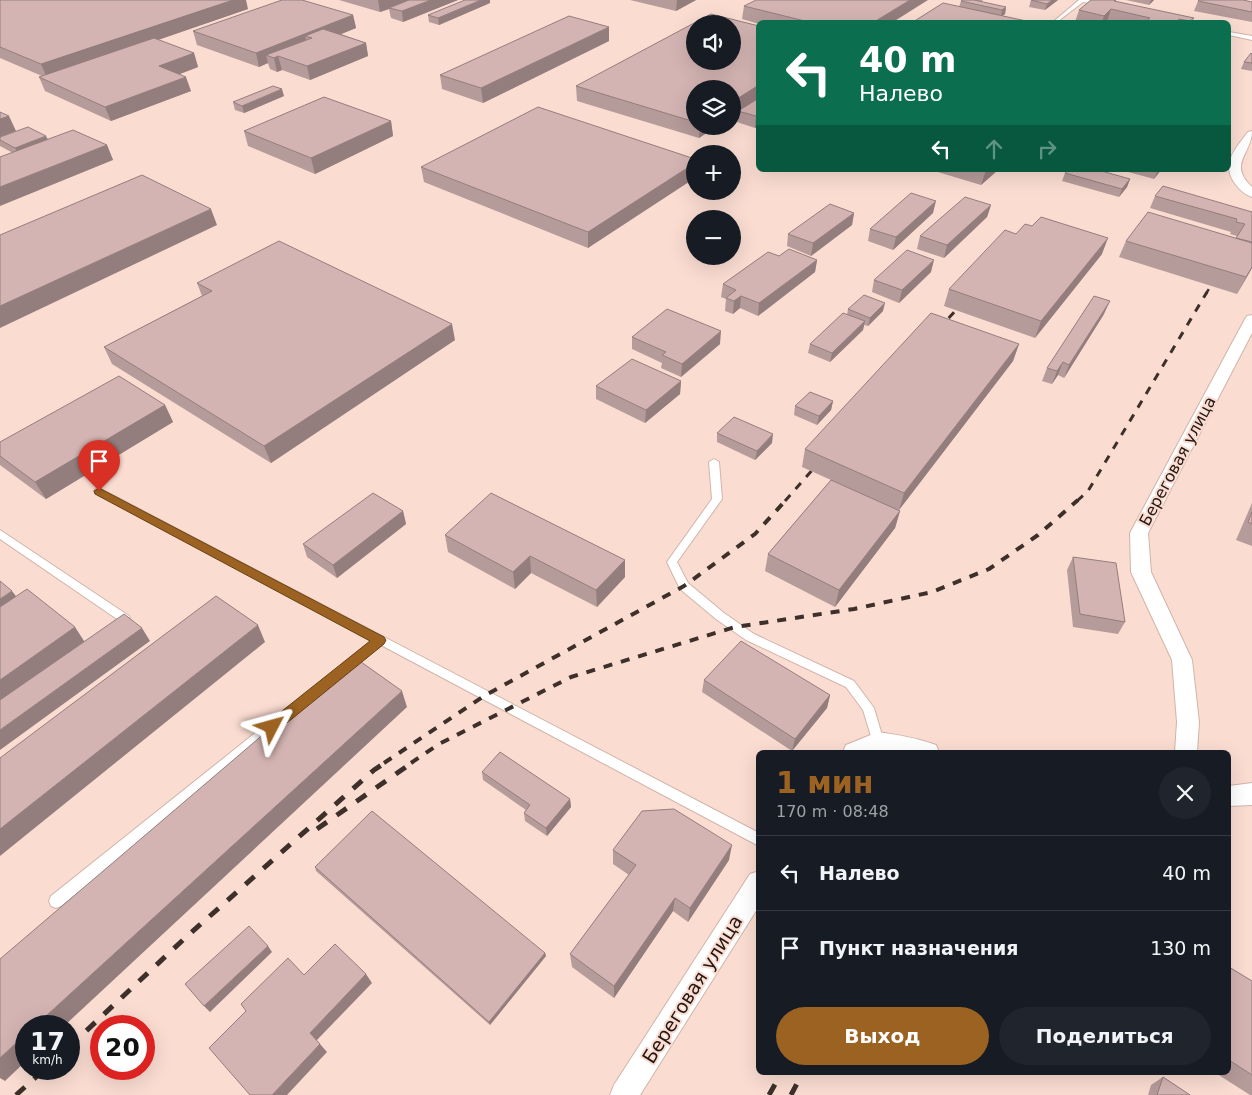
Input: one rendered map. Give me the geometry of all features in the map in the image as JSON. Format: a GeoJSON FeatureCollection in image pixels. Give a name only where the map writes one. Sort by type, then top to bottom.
{"type":"FeatureCollection","features":[{"type":"Feature","properties":{"kind":"street"},"geometry":{"type":"LineString","coordinates":[[1252,134],[1234,160],[1233,169],[1237,179],[1252,193]]}},
{"type":"Feature","properties":{"kind":"street","name":"Береговая улица"},"geometry":{"type":"LineString","coordinates":[[1186,750],[1188,722],[1182,660],[1141,572],[1139,533],[1252,320]]}},
{"type":"Feature","properties":{"kind":"street"},"geometry":{"type":"LineString","coordinates":[[859,750],[878,742],[921,750]]}},
{"type":"Feature","properties":{"kind":"street"},"geometry":{"type":"LineString","coordinates":[[1231,796],[1252,794]]}},
{"type":"Feature","properties":{"kind":"street","name":"Береговая улица"},"geometry":{"type":"LineString","coordinates":[[624,1095],[756,888]]}},
{"type":"Feature","properties":{"kind":"lane"},"geometry":{"type":"LineString","coordinates":[[1057,20],[1082,0],[1108,6]]}},
{"type":"Feature","properties":{"kind":"lane"},"geometry":{"type":"LineString","coordinates":[[1231,34],[1252,38]]}},
{"type":"Feature","properties":{"kind":"lane"},"geometry":{"type":"LineString","coordinates":[[714,462],[717,499],[672,562],[684,586],[720,616],[750,636],[850,684],[868,708],[878,742]]}},
{"type":"Feature","properties":{"kind":"lane"},"geometry":{"type":"LineString","coordinates":[[99,491],[756,838]]}},
{"type":"Feature","properties":{"kind":"lane"},"geometry":{"type":"LineString","coordinates":[[0,534],[125,619],[109,631]]}},
{"type":"Feature","properties":{"kind":"lane"},"geometry":{"type":"LineString","coordinates":[[341,671],[380,640]]}},
{"type":"Feature","properties":{"kind":"lane"},"geometry":{"type":"LineString","coordinates":[[56,901],[287,715]]}},
{"type":"Feature","properties":{"kind":"building"},"geometry":{"type":"Polygon","coordinates":[[[0,0],[233,0],[41,64],[0,47],[0,0]]]}},
{"type":"Feature","properties":{"kind":"building"},"geometry":{"type":"Polygon","coordinates":[[[282,0],[302,0],[353,15],[256,53],[193,31],[282,0]]]}},
{"type":"Feature","properties":{"kind":"building"},"geometry":{"type":"Polygon","coordinates":[[[409,0],[431,0],[402,11],[389,8],[409,0]]]}},
{"type":"Feature","properties":{"kind":"building"},"geometry":{"type":"Polygon","coordinates":[[[465,0],[481,0],[438,18],[428,15],[465,0]]]}},
{"type":"Feature","properties":{"kind":"building"},"geometry":{"type":"Polygon","coordinates":[[[756,0],[910,0],[877,20],[801,20],[744,6],[756,0]]]}},
{"type":"Feature","properties":{"kind":"building"},"geometry":{"type":"Polygon","coordinates":[[[962,0],[974,0],[1006,7],[1002,10],[962,0]]]}},
{"type":"Feature","properties":{"kind":"building"},"geometry":{"type":"Polygon","coordinates":[[[1031,0],[1052,0],[1047,4],[1031,0]]]}},
{"type":"Feature","properties":{"kind":"building"},"geometry":{"type":"Polygon","coordinates":[[[1091,0],[1115,0],[1194,18],[1191,20],[1148,20],[1150,18],[1111,9],[1104,16],[1079,10],[1091,0]]]}},
{"type":"Feature","properties":{"kind":"building"},"geometry":{"type":"Polygon","coordinates":[[[1243,0],[1252,2],[1252,12],[1198,1],[1243,0]]]}},
{"type":"Feature","properties":{"kind":"building"},"geometry":{"type":"Polygon","coordinates":[[[943,3],[1022,20],[916,20],[943,3]]]}},
{"type":"Feature","properties":{"kind":"building"},"geometry":{"type":"Polygon","coordinates":[[[569,16],[609,27],[481,88],[440,75],[569,16]]]}},
{"type":"Feature","properties":{"kind":"building"},"geometry":{"type":"Polygon","coordinates":[[[741,22],[756,25],[756,87],[741,96],[741,80],[686,80],[686,119],[576,86],[686,27],[686,70],[741,70],[741,22]]]}},
{"type":"Feature","properties":{"kind":"building"},"geometry":{"type":"Polygon","coordinates":[[[323,29],[366,43],[307,66],[278,56],[274,58],[266,55],[312,38],[305,36],[323,29]]]}},
{"type":"Feature","properties":{"kind":"building"},"geometry":{"type":"Polygon","coordinates":[[[154,38],[194,53],[159,66],[186,77],[105,107],[39,77],[154,38]]]}},
{"type":"Feature","properties":{"kind":"building"},"geometry":{"type":"Polygon","coordinates":[[[1251,53],[1252,63],[1244,62],[1251,53]]]}},
{"type":"Feature","properties":{"kind":"building"},"geometry":{"type":"Polygon","coordinates":[[[273,86],[282,89],[242,106],[233,102],[273,86]]]}},
{"type":"Feature","properties":{"kind":"building"},"geometry":{"type":"Polygon","coordinates":[[[324,97],[391,121],[311,158],[244,131],[324,97]]]}},
{"type":"Feature","properties":{"kind":"building"},"geometry":{"type":"Polygon","coordinates":[[[756,100],[756,116],[741,112],[741,109],[756,100]]]}},
{"type":"Feature","properties":{"kind":"building"},"geometry":{"type":"Polygon","coordinates":[[[538,107],[686,156],[686,169],[588,232],[421,167],[538,107]]]}},
{"type":"Feature","properties":{"kind":"building"},"geometry":{"type":"Polygon","coordinates":[[[0,112],[9,116],[0,119],[0,112]]]}},
{"type":"Feature","properties":{"kind":"building"},"geometry":{"type":"Polygon","coordinates":[[[28,127],[46,136],[15,148],[0,140],[0,137],[28,127]]]}},
{"type":"Feature","properties":{"kind":"building"},"geometry":{"type":"Polygon","coordinates":[[[73,130],[107,145],[0,187],[0,157],[73,130]]]}},
{"type":"Feature","properties":{"kind":"building"},"geometry":{"type":"Polygon","coordinates":[[[1105,172],[1130,179],[1122,189],[1065,173],[1105,172]]]}},
{"type":"Feature","properties":{"kind":"building"},"geometry":{"type":"Polygon","coordinates":[[[142,175],[211,209],[0,306],[0,235],[142,175]]]}},
{"type":"Feature","properties":{"kind":"building"},"geometry":{"type":"Polygon","coordinates":[[[1163,186],[1252,212],[1252,242],[1236,238],[1245,224],[1236,222],[1237,219],[1155,196],[1163,186]]]}},
{"type":"Feature","properties":{"kind":"building"},"geometry":{"type":"Polygon","coordinates":[[[911,193],[936,201],[896,237],[870,229],[911,193]]]}},
{"type":"Feature","properties":{"kind":"building"},"geometry":{"type":"Polygon","coordinates":[[[965,197],[991,205],[947,245],[920,236],[965,197]]]}},
{"type":"Feature","properties":{"kind":"building"},"geometry":{"type":"Polygon","coordinates":[[[830,204],[854,213],[813,243],[788,234],[830,204]]]}},
{"type":"Feature","properties":{"kind":"building"},"geometry":{"type":"Polygon","coordinates":[[[1148,212],[1252,243],[1252,267],[1246,277],[1126,241],[1148,212]]]}},
{"type":"Feature","properties":{"kind":"building"},"geometry":{"type":"Polygon","coordinates":[[[1041,217],[1108,238],[1041,321],[949,289],[1005,230],[1016,234],[1025,224],[1032,226],[1041,217]]]}},
{"type":"Feature","properties":{"kind":"building"},"geometry":{"type":"Polygon","coordinates":[[[279,241],[452,324],[264,446],[104,347],[212,291],[197,283],[279,241]]]}},
{"type":"Feature","properties":{"kind":"building"},"geometry":{"type":"Polygon","coordinates":[[[789,249],[817,260],[759,303],[741,296],[734,301],[726,298],[736,290],[723,284],[768,252],[779,256],[789,249]]]}},
{"type":"Feature","properties":{"kind":"building"},"geometry":{"type":"Polygon","coordinates":[[[907,250],[934,260],[902,290],[874,280],[907,250]]]}},
{"type":"Feature","properties":{"kind":"building"},"geometry":{"type":"Polygon","coordinates":[[[864,295],[885,303],[870,318],[848,309],[864,295]]]}},
{"type":"Feature","properties":{"kind":"building"},"geometry":{"type":"Polygon","coordinates":[[[1094,296],[1110,301],[1069,365],[1063,362],[1057,371],[1047,368],[1094,296]]]}},
{"type":"Feature","properties":{"kind":"building"},"geometry":{"type":"Polygon","coordinates":[[[667,309],[721,331],[682,364],[662,355],[666,352],[632,337],[667,309]]]}},
{"type":"Feature","properties":{"kind":"building"},"geometry":{"type":"Polygon","coordinates":[[[843,313],[865,321],[832,353],[810,344],[843,313]]]}},
{"type":"Feature","properties":{"kind":"building"},"geometry":{"type":"Polygon","coordinates":[[[931,313],[1019,344],[904,493],[805,449],[931,313]]]}},
{"type":"Feature","properties":{"kind":"building"},"geometry":{"type":"Polygon","coordinates":[[[632,359],[681,381],[646,410],[596,386],[632,359]]]}},
{"type":"Feature","properties":{"kind":"building"},"geometry":{"type":"Polygon","coordinates":[[[119,376],[165,405],[35,482],[0,456],[0,442],[119,376]]]}},
{"type":"Feature","properties":{"kind":"building"},"geometry":{"type":"Polygon","coordinates":[[[810,392],[833,401],[819,416],[795,406],[810,392]]]}},
{"type":"Feature","properties":{"kind":"building"},"geometry":{"type":"Polygon","coordinates":[[[734,417],[773,434],[757,451],[717,433],[734,417]]]}},
{"type":"Feature","properties":{"kind":"building"},"geometry":{"type":"Polygon","coordinates":[[[831,480],[900,511],[839,590],[768,554],[831,480]]]}},
{"type":"Feature","properties":{"kind":"building"},"geometry":{"type":"Polygon","coordinates":[[[373,493],[403,511],[333,565],[303,544],[373,493]]]}},
{"type":"Feature","properties":{"kind":"building"},"geometry":{"type":"Polygon","coordinates":[[[491,493],[625,560],[596,590],[530,556],[513,572],[445,535],[491,493]]]}},
{"type":"Feature","properties":{"kind":"building"},"geometry":{"type":"Polygon","coordinates":[[[1252,512],[1252,524],[1248,522],[1252,512]]]}},
{"type":"Feature","properties":{"kind":"building"},"geometry":{"type":"Polygon","coordinates":[[[1073,557],[1116,563],[1125,622],[1080,614],[1073,557]]]}},
{"type":"Feature","properties":{"kind":"building"},"geometry":{"type":"Polygon","coordinates":[[[0,581],[12,591],[0,599],[0,581]]]}},
{"type":"Feature","properties":{"kind":"building"},"geometry":{"type":"Polygon","coordinates":[[[27,589],[75,627],[0,680],[0,607],[27,589]]]}},
{"type":"Feature","properties":{"kind":"building"},"geometry":{"type":"Polygon","coordinates":[[[216,596],[258,625],[0,829],[0,758],[216,596]]]}},
{"type":"Feature","properties":{"kind":"building"},"geometry":{"type":"Polygon","coordinates":[[[124,614],[142,628],[0,730],[0,700],[124,614]]]}},
{"type":"Feature","properties":{"kind":"building"},"geometry":{"type":"Polygon","coordinates":[[[741,641],[830,695],[795,739],[704,680],[741,641]]]}},
{"type":"Feature","properties":{"kind":"building"},"geometry":{"type":"Polygon","coordinates":[[[354,657],[402,691],[47,1015],[15,1015],[15,1044],[0,1058],[0,959],[354,657]]]}},
{"type":"Feature","properties":{"kind":"building"},"geometry":{"type":"Polygon","coordinates":[[[500,752],[570,799],[546,828],[524,813],[530,805],[482,772],[500,752]]]}},
{"type":"Feature","properties":{"kind":"building"},"geometry":{"type":"Polygon","coordinates":[[[674,809],[732,845],[690,908],[675,898],[614,986],[570,954],[636,865],[613,850],[642,811],[674,809]]]}},
{"type":"Feature","properties":{"kind":"building"},"geometry":{"type":"Polygon","coordinates":[[[372,811],[545,953],[489,1022],[315,867],[372,811]]]}},
{"type":"Feature","properties":{"kind":"building"},"geometry":{"type":"Polygon","coordinates":[[[249,926],[268,946],[204,1006],[185,984],[249,926]]]}},
{"type":"Feature","properties":{"kind":"building"},"geometry":{"type":"Polygon","coordinates":[[[335,944],[366,974],[310,1033],[320,1044],[272,1095],[250,1095],[209,1048],[246,1011],[241,1004],[288,958],[304,975],[335,944]]]}},
{"type":"Feature","properties":{"kind":"building"},"geometry":{"type":"Polygon","coordinates":[[[1231,968],[1252,981],[1252,1075],[1231,1061],[1231,968]]]}},
{"type":"Feature","properties":{"kind":"building"},"geometry":{"type":"Polygon","coordinates":[[[1163,1077],[1190,1095],[1157,1095],[1163,1077]]]}},
{"type":"Feature","properties":{"kind":"railway"},"geometry":{"type":"LineString","coordinates":[[1206,294],[1210,287]]}},
{"type":"Feature","properties":{"kind":"railway"},"geometry":{"type":"LineString","coordinates":[[1077,501],[1088,491],[1207,292]]}},
{"type":"Feature","properties":{"kind":"railway"},"geometry":{"type":"LineString","coordinates":[[938,330],[965,300]]}},
{"type":"Feature","properties":{"kind":"railway"},"geometry":{"type":"LineString","coordinates":[[785,501],[821,460]]}},
{"type":"Feature","properties":{"kind":"railway"},"geometry":{"type":"LineString","coordinates":[[384,763],[484,696],[684,586],[755,534],[786,500]]}},
{"type":"Feature","properties":{"kind":"railway"},"geometry":{"type":"LineString","coordinates":[[411,763],[439,744],[571,677],[735,627],[854,609],[932,592],[989,569],[1038,535],[1078,500]]}},
{"type":"Feature","properties":{"kind":"railway"},"geometry":{"type":"LineString","coordinates":[[80,1037],[184,939],[374,770],[386,762]]}},
{"type":"Feature","properties":{"kind":"railway"},"geometry":{"type":"LineString","coordinates":[[317,829],[413,762]]}},
{"type":"Feature","properties":{"kind":"railway"},"geometry":{"type":"LineString","coordinates":[[769,1095],[780,1075]]}},
{"type":"Feature","properties":{"kind":"railway"},"geometry":{"type":"LineString","coordinates":[[791,1095],[801,1075]]}},
{"type":"Feature","properties":{"kind":"railway"},"geometry":{"type":"LineString","coordinates":[[16,1095],[33,1080]]}},
{"type":"Feature","properties":{"kind":"route"},"geometry":{"type":"LineString","coordinates":[[99,491],[380,640],[272,727]]}}]}
